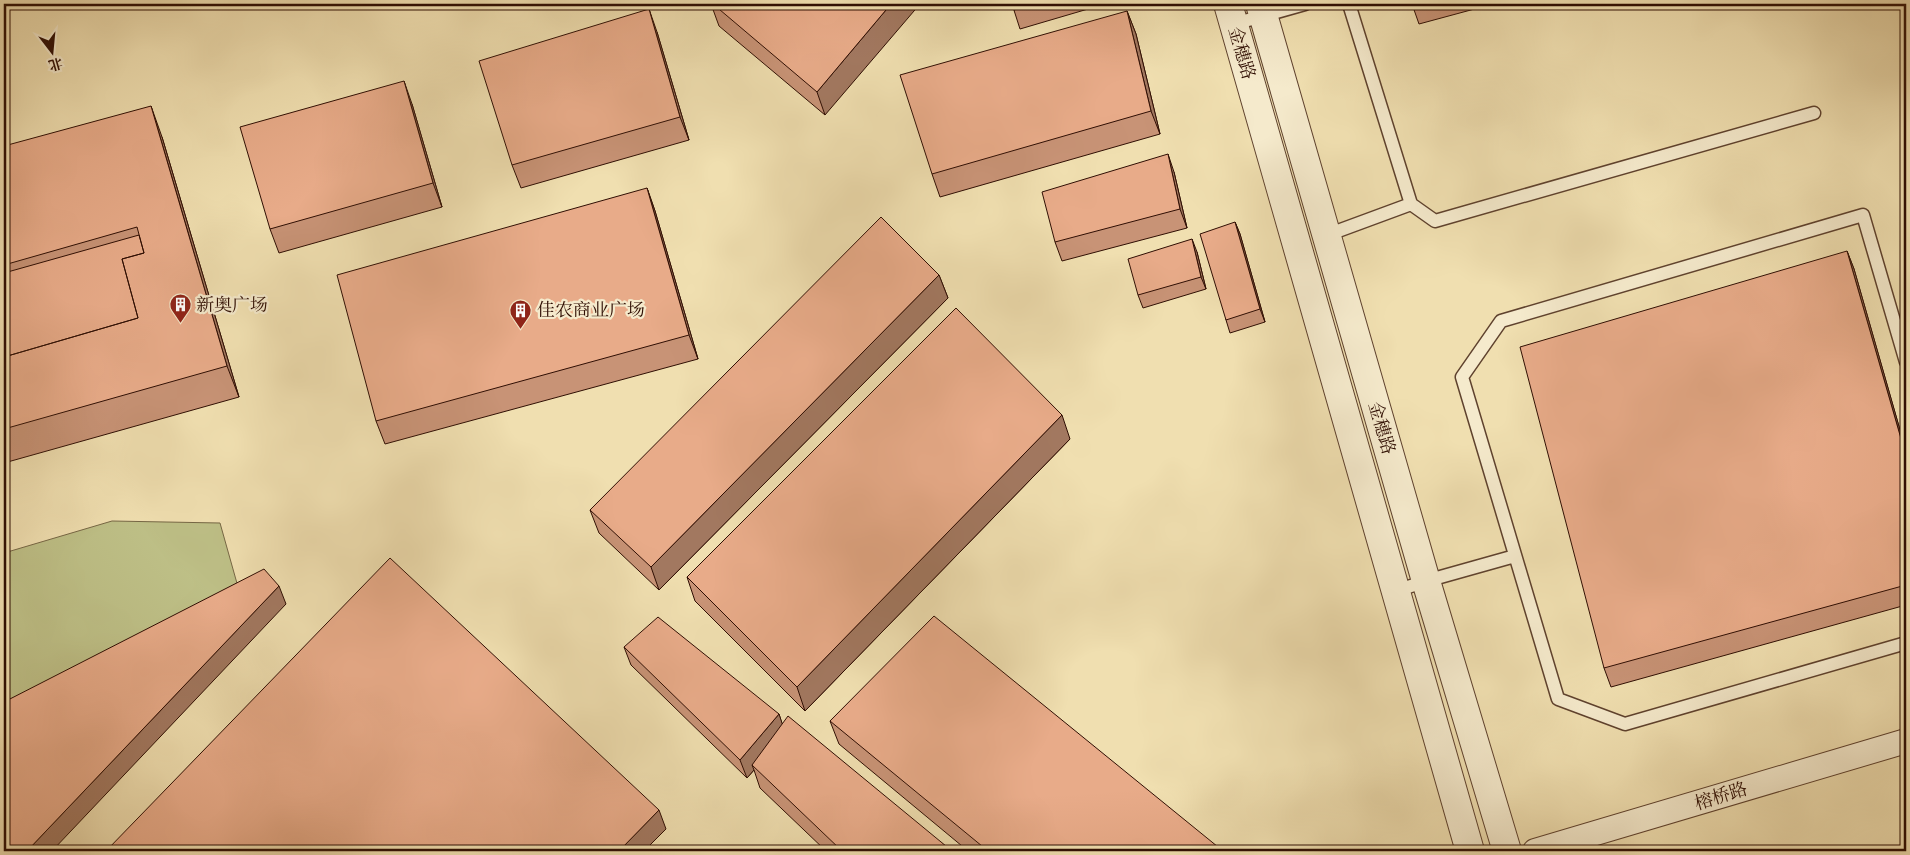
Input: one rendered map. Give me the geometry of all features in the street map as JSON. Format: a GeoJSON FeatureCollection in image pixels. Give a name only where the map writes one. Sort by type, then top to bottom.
{"type":"FeatureCollection","features":[{"type":"Feature","properties":{"kind":"street","name":"金穗路"},"geometry":{"type":"LineString","coordinates":[[1262,10],[1426,580],[1507,851]]}},
{"type":"Feature","properties":{"kind":"street","name":"金穗路"},"geometry":{"type":"LineString","coordinates":[[1231,14],[1470,851]]}},
{"type":"Feature","properties":{"kind":"street","name":"榕桥路"},"geometry":{"type":"LineString","coordinates":[[1536,851],[1906,741]]}},
{"type":"Feature","properties":{"kind":"lane"},"geometry":{"type":"LineString","coordinates":[[1231,14],[1306,4]]}},
{"type":"Feature","properties":{"kind":"lane"},"geometry":{"type":"LineString","coordinates":[[1349,4],[1411,204],[1435,221],[1814,112]]}},
{"type":"Feature","properties":{"kind":"lane"},"geometry":{"type":"LineString","coordinates":[[1327,235],[1411,204]]}},
{"type":"Feature","properties":{"kind":"lane"},"geometry":{"type":"LineString","coordinates":[[1906,362],[1863,215],[1501,320],[1462,377],[1558,699],[1625,724],[1906,643]]}},
{"type":"Feature","properties":{"kind":"lane"},"geometry":{"type":"LineString","coordinates":[[1396,591],[1426,580],[1515,556]]}},
{"type":"Feature","properties":{"kind":"green space"},"geometry":{"type":"Polygon","coordinates":[[[112,521],[220,523],[240,594],[4,717],[4,553],[112,521]]]}},
{"type":"Feature","properties":{"kind":"building"},"geometry":{"type":"Polygon","coordinates":[[[713,4],[823,4],[825,6],[827,4],[891,4],[817,92],[713,4]]]}},
{"type":"Feature","properties":{"kind":"building"},"geometry":{"type":"Polygon","coordinates":[[[1012,4],[1036,4],[1014,10],[1012,4]]]}},
{"type":"Feature","properties":{"kind":"building"},"geometry":{"type":"Polygon","coordinates":[[[649,9],[680,117],[512,165],[479,61],[649,9]]]}},
{"type":"Feature","properties":{"kind":"building"},"geometry":{"type":"Polygon","coordinates":[[[1127,11],[1151,111],[932,174],[900,75],[1127,11]]]}},
{"type":"Feature","properties":{"kind":"building"},"geometry":{"type":"Polygon","coordinates":[[[404,81],[433,183],[270,229],[240,127],[404,81]]]}},
{"type":"Feature","properties":{"kind":"building","name":"新奥广场"},"geometry":{"type":"Polygon","coordinates":[[[151,106],[227,366],[4,429],[4,357],[138,318],[122,259],[144,253],[137,227],[4,265],[4,146],[151,106]]]}},
{"type":"Feature","properties":{"kind":"building"},"geometry":{"type":"Polygon","coordinates":[[[1168,154],[1180,209],[1055,242],[1042,192],[1168,154]]]}},
{"type":"Feature","properties":{"kind":"building","name":"佳农商业广场"},"geometry":{"type":"Polygon","coordinates":[[[647,188],[689,335],[376,421],[337,275],[647,188]]]}},
{"type":"Feature","properties":{"kind":"building"},"geometry":{"type":"Polygon","coordinates":[[[881,217],[939,275],[651,567],[590,510],[881,217]]]}},
{"type":"Feature","properties":{"kind":"building"},"geometry":{"type":"Polygon","coordinates":[[[1235,222],[1260,309],[1226,320],[1200,234],[1235,222]]]}},
{"type":"Feature","properties":{"kind":"building"},"geometry":{"type":"Polygon","coordinates":[[[139,235],[144,253],[122,259],[138,318],[4,357],[4,273],[139,235]]]}},
{"type":"Feature","properties":{"kind":"building"},"geometry":{"type":"Polygon","coordinates":[[[1192,239],[1201,277],[1138,295],[1128,259],[1192,239]]]}},
{"type":"Feature","properties":{"kind":"building"},"geometry":{"type":"Polygon","coordinates":[[[1847,251],[1906,456],[1906,585],[1604,668],[1520,347],[1847,251]]]}},
{"type":"Feature","properties":{"kind":"building"},"geometry":{"type":"Polygon","coordinates":[[[956,308],[1062,415],[797,687],[687,577],[956,308]]]}},
{"type":"Feature","properties":{"kind":"building"},"geometry":{"type":"Polygon","coordinates":[[[390,558],[659,810],[619,851],[106,851],[390,558]]]}},
{"type":"Feature","properties":{"kind":"building"},"geometry":{"type":"Polygon","coordinates":[[[264,569],[279,586],[27,851],[4,851],[4,702],[264,569]]]}},
{"type":"Feature","properties":{"kind":"building"},"geometry":{"type":"Polygon","coordinates":[[[934,616],[1223,851],[988,851],[830,721],[934,616]]]}},
{"type":"Feature","properties":{"kind":"building"},"geometry":{"type":"Polygon","coordinates":[[[658,617],[779,714],[740,760],[624,647],[658,617]]]}},
{"type":"Feature","properties":{"kind":"building"},"geometry":{"type":"Polygon","coordinates":[[[788,716],[952,851],[842,851],[752,765],[788,716]]]}},
{"type":"Feature","properties":{"kind":"place","name":"新奥广场"},"geometry":{"type":"Point","coordinates":[180,324]}},
{"type":"Feature","properties":{"kind":"place","name":"佳农商业广场"},"geometry":{"type":"Point","coordinates":[521,329]}}]}
